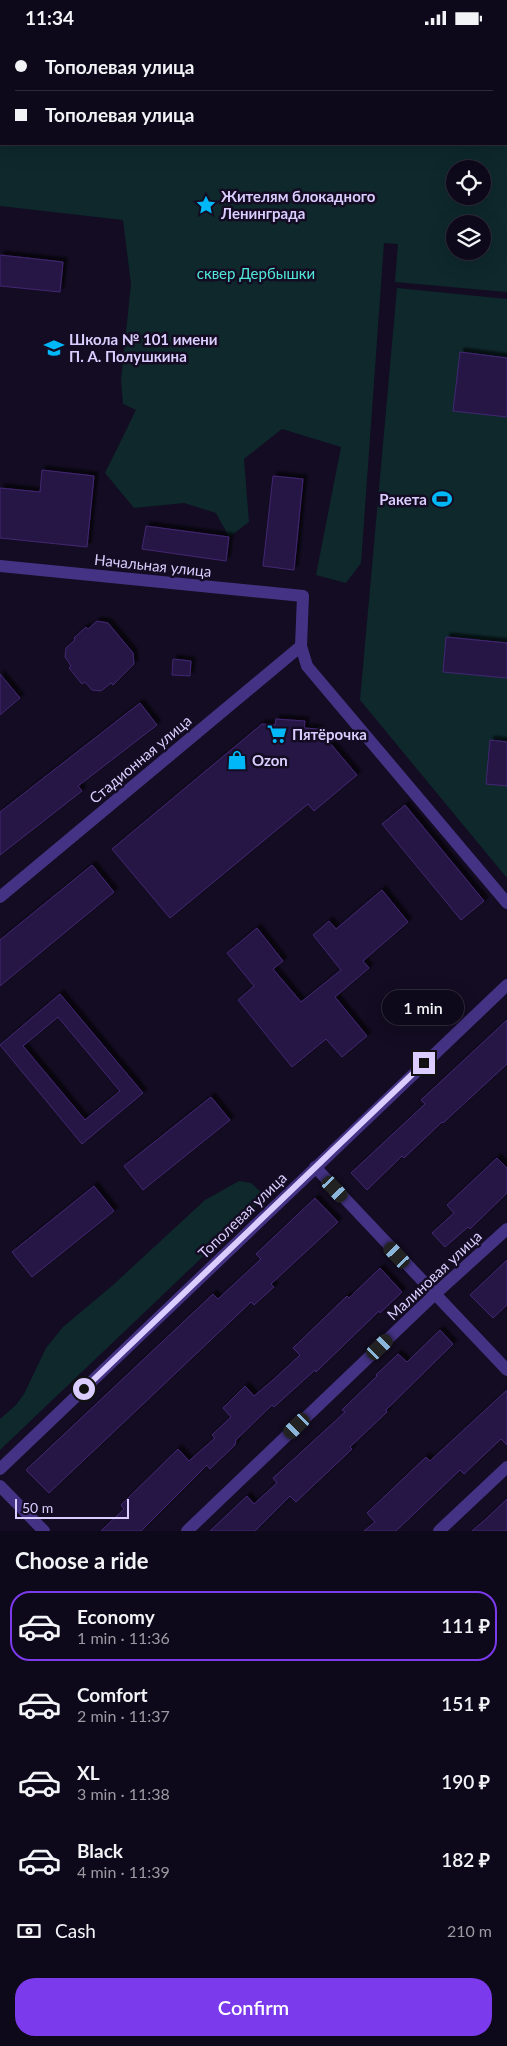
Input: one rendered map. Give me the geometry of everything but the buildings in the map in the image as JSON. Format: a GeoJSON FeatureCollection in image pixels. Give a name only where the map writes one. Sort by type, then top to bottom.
{"type":"FeatureCollection","features":[{"type":"Feature","properties":{"kind":"street","name":"Начальная улица"},"geometry":{"type":"LineString","coordinates":[[0,566],[303,596],[301,646]]}},
{"type":"Feature","properties":{"kind":"street","name":"Стадионная улица"},"geometry":{"type":"LineString","coordinates":[[0,897],[301,646]]}},
{"type":"Feature","properties":{"kind":"street"},"geometry":{"type":"LineString","coordinates":[[301,646],[308,666],[507,903]]}},
{"type":"Feature","properties":{"kind":"street","name":"Тополевая улица"},"geometry":{"type":"LineString","coordinates":[[0,1469],[314,1167],[507,985]]}},
{"type":"Feature","properties":{"kind":"street"},"geometry":{"type":"LineString","coordinates":[[314,1167],[507,1371]]}},
{"type":"Feature","properties":{"kind":"street","name":"Малиновая улица"},"geometry":{"type":"LineString","coordinates":[[187,1531],[435,1294],[507,1229]]}},
{"type":"Feature","properties":{"kind":"street"},"geometry":{"type":"LineString","coordinates":[[439,1531],[507,1467]]}},
{"type":"Feature","properties":{"kind":"street"},"geometry":{"type":"LineString","coordinates":[[0,1486],[44,1531]]}},
{"type":"Feature","properties":{"kind":"green space","name":"сквер Дербышки"},"geometry":{"type":"Polygon","coordinates":[[[0,145],[507,145],[507,292],[395,282],[398,244],[384,243],[361,563],[346,583],[316,575],[341,447],[282,429],[244,459],[249,522],[229,537],[216,513],[184,503],[134,508],[105,473],[136,410],[123,404],[121,380],[131,284],[123,220],[0,206],[0,145]]]}},
{"type":"Feature","properties":{"kind":"green space","name":"Ракета"},"geometry":{"type":"Polygon","coordinates":[[[397,288],[507,299],[507,878],[360,700],[397,288]]]}},
{"type":"Feature","properties":{"kind":"green space"},"geometry":{"type":"Polygon","coordinates":[[[239,1181],[251,1183],[261,1192],[256,1206],[0,1450],[0,1419],[16,1405],[24,1394],[46,1348],[63,1327],[113,1285],[205,1200],[239,1181]]]}},
{"type":"Feature","properties":{"kind":"place","name":"Жителям блокадного Ленинграда"},"geometry":{"type":"Point","coordinates":[206,205]}},
{"type":"Feature","properties":{"kind":"place","name":"Школа № 101 имени П. А. Полушкина"},"geometry":{"type":"Point","coordinates":[54,348]}},
{"type":"Feature","properties":{"kind":"place","name":"Ракета"},"geometry":{"type":"Point","coordinates":[442,499]}},
{"type":"Feature","properties":{"kind":"place","name":"Пятёрочка"},"geometry":{"type":"Point","coordinates":[277,734]}},
{"type":"Feature","properties":{"kind":"place","name":"Ozon"},"geometry":{"type":"Point","coordinates":[237,760]}},
{"type":"Feature","properties":{"kind":"route"},"geometry":{"type":"LineString","coordinates":[[84,1389],[424,1063]]}}]}
